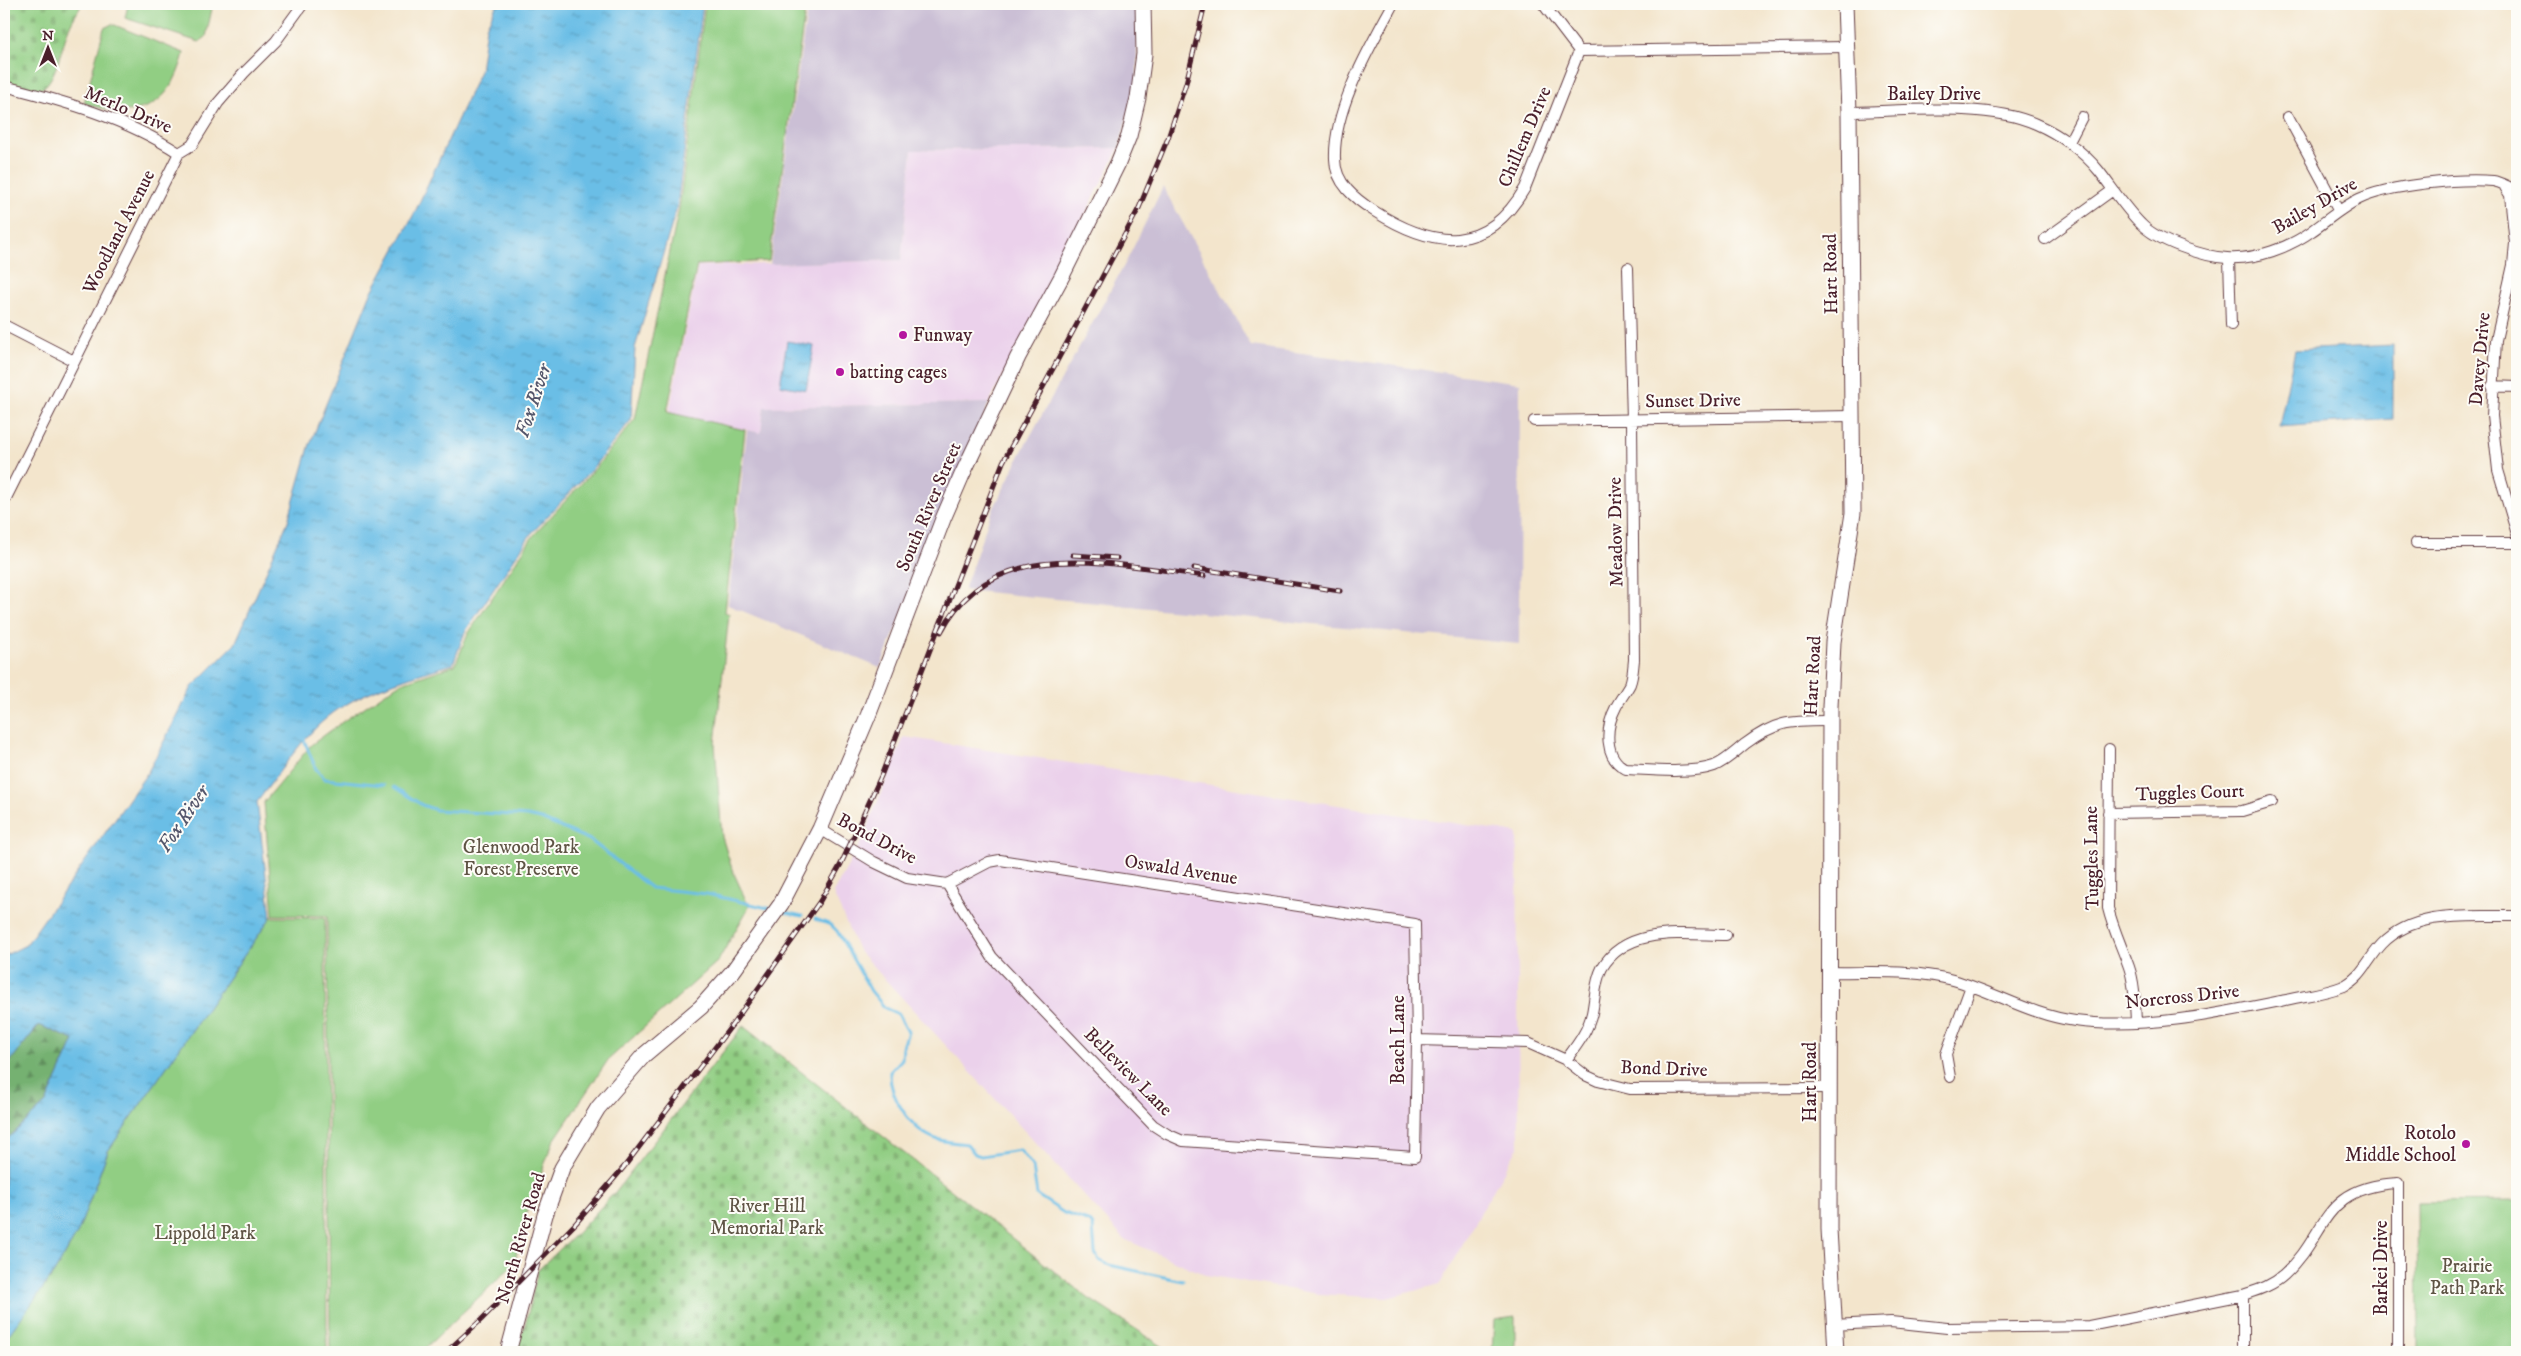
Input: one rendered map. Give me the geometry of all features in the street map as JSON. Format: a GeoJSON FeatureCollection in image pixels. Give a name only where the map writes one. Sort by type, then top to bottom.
{"type":"FeatureCollection","features":[{"type":"Feature","properties":{"kind":"main road","name":"South River Street"},"geometry":{"type":"LineString","coordinates":[[701,1007],[733,971],[781,904],[820,829],[868,716],[943,519],[1018,357],[1062,276],[1118,163],[1129,136],[1139,91],[1144,45],[1143,4]]}},
{"type":"Feature","properties":{"kind":"main road","name":"Hart Road"},"geometry":{"type":"LineString","coordinates":[[1836,1352],[1833,1326],[1829,1229],[1831,1088],[1829,972],[1830,721],[1833,642],[1853,513],[1849,112],[1845,4]]}},
{"type":"Feature","properties":{"kind":"main road","name":"North River Road"},"geometry":{"type":"LineString","coordinates":[[508,1352],[545,1214],[562,1168],[598,1108],[644,1055],[701,1007]]}},
{"type":"Feature","properties":{"kind":"street","name":"Woodland Avenue"},"geometry":{"type":"LineString","coordinates":[[4,502],[179,153],[192,145],[218,103],[244,73],[276,41],[303,4]]}},
{"type":"Feature","properties":{"kind":"street","name":"Chillem Drive"},"geometry":{"type":"LineString","coordinates":[[1393,4],[1346,102],[1334,160],[1339,178],[1355,196],[1381,215],[1418,234],[1444,239],[1479,233],[1498,224],[1513,208],[1525,188],[1579,50]]}},
{"type":"Feature","properties":{"kind":"street"},"geometry":{"type":"LineString","coordinates":[[1543,4],[1579,50],[1847,47]]}},
{"type":"Feature","properties":{"kind":"street","name":"Merlo Drive"},"geometry":{"type":"LineString","coordinates":[[4,86],[50,97],[115,121],[166,144],[179,153]]}},
{"type":"Feature","properties":{"kind":"street","name":"Bailey Drive"},"geometry":{"type":"LineString","coordinates":[[1849,112],[1984,110],[2035,123],[2068,142],[2098,169],[2142,226],[2184,249],[2206,255],[2229,258],[2250,256],[2290,244],[2310,232],[2338,210],[2380,191],[2420,184],[2492,181],[2517,190]]}},
{"type":"Feature","properties":{"kind":"street"},"geometry":{"type":"LineString","coordinates":[[2288,116],[2338,210]]}},
{"type":"Feature","properties":{"kind":"street"},"geometry":{"type":"LineString","coordinates":[[2068,142],[2082,117]]}},
{"type":"Feature","properties":{"kind":"street","name":"Davey Drive"},"geometry":{"type":"LineString","coordinates":[[2505,187],[2510,195],[2515,243],[2513,265],[2496,340],[2492,386],[2495,453],[2504,495],[2517,534]]}},
{"type":"Feature","properties":{"kind":"street"},"geometry":{"type":"LineString","coordinates":[[2045,239],[2113,190]]}},
{"type":"Feature","properties":{"kind":"street"},"geometry":{"type":"LineString","coordinates":[[2229,258],[2231,325]]}},
{"type":"Feature","properties":{"kind":"street","name":"Meadow Drive"},"geometry":{"type":"LineString","coordinates":[[1628,268],[1632,420],[1633,672],[1630,684],[1611,721],[1610,756],[1617,764],[1626,769],[1708,768],[1724,761],[1760,733],[1776,724],[1793,721],[1830,721]]}},
{"type":"Feature","properties":{"kind":"street"},"geometry":{"type":"LineString","coordinates":[[4,325],[74,361]]}},
{"type":"Feature","properties":{"kind":"street"},"geometry":{"type":"LineString","coordinates":[[2492,386],[2517,387]]}},
{"type":"Feature","properties":{"kind":"street","name":"Sunset Drive"},"geometry":{"type":"LineString","coordinates":[[1534,421],[1852,416]]}},
{"type":"Feature","properties":{"kind":"street"},"geometry":{"type":"LineString","coordinates":[[2416,544],[2517,543]]}},
{"type":"Feature","properties":{"kind":"street","name":"Tuggles Lane"},"geometry":{"type":"LineString","coordinates":[[2109,749],[2108,908],[2113,930],[2129,968],[2133,987],[2136,1022]]}},
{"type":"Feature","properties":{"kind":"street","name":"Tuggles Court"},"geometry":{"type":"LineString","coordinates":[[2108,813],[2242,811],[2272,802]]}},
{"type":"Feature","properties":{"kind":"street","name":"Bond Drive"},"geometry":{"type":"LineString","coordinates":[[820,829],[874,862],[907,878],[947,884]]}},
{"type":"Feature","properties":{"kind":"street","name":"Oswald Avenue"},"geometry":{"type":"LineString","coordinates":[[947,884],[989,862],[1000,860],[1414,924]]}},
{"type":"Feature","properties":{"kind":"street","name":"Belleview Lane"},"geometry":{"type":"LineString","coordinates":[[947,884],[992,956],[1153,1126],[1166,1134],[1183,1141],[1415,1157]]}},
{"type":"Feature","properties":{"kind":"street","name":"Norcross Drive"},"geometry":{"type":"LineString","coordinates":[[1829,972],[1925,974],[1971,986],[2047,1015],[2076,1021],[2136,1022],[2186,1018],[2236,1010],[2336,989],[2353,981],[2382,945],[2406,927],[2436,919],[2517,916]]}},
{"type":"Feature","properties":{"kind":"street","name":"Beach Lane"},"geometry":{"type":"LineString","coordinates":[[1414,924],[1417,1040],[1415,1157]]}},
{"type":"Feature","properties":{"kind":"street"},"geometry":{"type":"LineString","coordinates":[[1566,1060],[1587,1029],[1602,968],[1617,952],[1630,942],[1652,936],[1726,935]]}},
{"type":"Feature","properties":{"kind":"street"},"geometry":{"type":"LineString","coordinates":[[1950,1077],[1946,1054],[1971,986]]}},
{"type":"Feature","properties":{"kind":"street","name":"Bond Drive"},"geometry":{"type":"LineString","coordinates":[[1417,1040],[1528,1043],[1566,1060],[1585,1075],[1598,1081],[1630,1089],[1831,1088]]}},
{"type":"Feature","properties":{"kind":"street","name":"Barkei Drive"},"geometry":{"type":"LineString","coordinates":[[2243,1295],[2263,1289],[2284,1275],[2302,1254],[2322,1222],[2338,1204],[2365,1188],[2381,1184],[2398,1183],[2398,1352]]}},
{"type":"Feature","properties":{"kind":"street"},"geometry":{"type":"LineString","coordinates":[[1833,1326],[1891,1322],[1947,1328],[2089,1326],[2243,1295],[2243,1352]]}},
{"type":"Feature","properties":{"kind":"shaded area"},"geometry":{"type":"Polygon","coordinates":[[[808,4],[1137,4],[1137,80],[1119,148],[912,150],[901,260],[770,264],[808,4]]]}},
{"type":"Feature","properties":{"kind":"shaded area"},"geometry":{"type":"Polygon","coordinates":[[[1119,148],[989,403],[764,407],[761,433],[669,412],[698,266],[901,260],[912,150],[1119,148]]]}},
{"type":"Feature","properties":{"kind":"shaded area"},"geometry":{"type":"Polygon","coordinates":[[[1163,187],[1251,346],[1520,383],[1519,644],[964,590],[989,518],[1021,453],[1126,262],[1163,187]]]}},
{"type":"Feature","properties":{"kind":"shaded area"},"geometry":{"type":"Polygon","coordinates":[[[989,403],[880,668],[728,605],[747,430],[761,433],[764,407],[989,403]]]}},
{"type":"Feature","properties":{"kind":"shaded area"},"geometry":{"type":"Polygon","coordinates":[[[904,737],[1517,833],[1519,1145],[1440,1284],[1387,1298],[1319,1294],[1206,1275],[1124,1239],[858,950],[833,893],[861,842],[904,737]]]}},
{"type":"Feature","properties":{"kind":"green space"},"geometry":{"type":"Polygon","coordinates":[[[4,4],[82,4],[69,28],[58,63],[50,80],[39,90],[4,81],[4,4]]]}},
{"type":"Feature","properties":{"kind":"green space"},"geometry":{"type":"Polygon","coordinates":[[[128,4],[213,4],[206,37],[199,42],[125,18],[128,4]]]}},
{"type":"Feature","properties":{"kind":"green space","name":"Glenwood Park Forest Preserve"},"geometry":{"type":"Polygon","coordinates":[[[705,4],[806,4],[769,261],[697,265],[667,412],[745,430],[725,612],[729,614],[715,744],[722,837],[732,869],[749,907],[718,961],[608,1060],[553,1142],[529,1205],[514,1264],[421,1352],[330,1352],[327,916],[273,915],[264,802],[311,745],[345,720],[399,684],[455,665],[468,634],[533,536],[593,471],[635,419],[679,208],[705,4]]]}},
{"type":"Feature","properties":{"kind":"green space"},"geometry":{"type":"Polygon","coordinates":[[[112,24],[184,53],[178,72],[170,87],[160,99],[148,106],[135,110],[120,111],[84,103],[104,28],[112,24]]]}},
{"type":"Feature","properties":{"kind":"green space","name":"Lippold Park"},"geometry":{"type":"Polygon","coordinates":[[[271,917],[325,918],[327,1352],[4,1352],[4,1341],[54,1273],[78,1232],[108,1151],[271,917]]]}},
{"type":"Feature","properties":{"kind":"green space"},"geometry":{"type":"Polygon","coordinates":[[[39,1025],[74,1040],[46,1103],[4,1142],[4,1069],[39,1025]]]}},
{"type":"Feature","properties":{"kind":"green space","name":"River Hill Memorial Park"},"geometry":{"type":"Polygon","coordinates":[[[743,1026],[1088,1298],[1171,1352],[516,1352],[527,1318],[538,1270],[578,1232],[616,1191],[743,1026]]]}},
{"type":"Feature","properties":{"kind":"green space","name":"Prairie Path Park"},"geometry":{"type":"Polygon","coordinates":[[[2517,1201],[2517,1352],[2418,1352],[2417,1202],[2517,1201]]]}},
{"type":"Feature","properties":{"kind":"green space"},"geometry":{"type":"Polygon","coordinates":[[[1515,1317],[1515,1352],[1492,1352],[1494,1320],[1515,1317]]]}},
{"type":"Feature","properties":{"kind":"water","name":"Fox River"},"geometry":{"type":"Polygon","coordinates":[[[497,4],[703,4],[677,207],[635,348],[631,420],[592,469],[531,534],[465,632],[453,664],[380,688],[340,708],[327,717],[305,739],[257,802],[271,917],[108,1151],[78,1232],[54,1273],[4,1341],[4,1142],[46,1103],[74,1040],[39,1025],[4,1069],[4,956],[26,945],[148,772],[192,687],[235,644],[288,521],[310,444],[370,295],[415,212],[480,71],[486,27],[497,4]]]}},
{"type":"Feature","properties":{"kind":"water"},"geometry":{"type":"Polygon","coordinates":[[[787,341],[814,346],[806,390],[780,385],[787,341]]]}},
{"type":"Feature","properties":{"kind":"water"},"geometry":{"type":"Polygon","coordinates":[[[2393,345],[2393,419],[2279,427],[2295,350],[2393,345]]]}},
{"type":"Feature","properties":{"kind":"waterway"},"geometry":{"type":"LineString","coordinates":[[304,740],[316,769],[325,779],[384,785]]}},
{"type":"Feature","properties":{"kind":"waterway"},"geometry":{"type":"LineString","coordinates":[[394,787],[422,805],[436,810],[527,816],[541,819],[590,840],[651,888],[707,894],[772,909]]}},
{"type":"Feature","properties":{"kind":"waterway"},"geometry":{"type":"LineString","coordinates":[[780,911],[802,916]]}},
{"type":"Feature","properties":{"kind":"waterway"},"geometry":{"type":"LineString","coordinates":[[815,919],[831,925],[837,931],[871,991],[885,1008],[898,1014],[908,1032],[903,1047],[902,1059],[890,1072],[891,1082],[898,1102],[919,1129],[936,1139],[967,1144],[975,1154],[981,1156],[1020,1150],[1033,1167],[1037,1195],[1064,1213],[1090,1222],[1093,1226],[1095,1253],[1099,1260],[1109,1265],[1183,1281]]}},
{"type":"Feature","properties":{"kind":"railway"},"geometry":{"type":"LineString","coordinates":[[446,1352],[481,1320],[576,1223],[624,1167],[735,1021],[820,901],[841,864],[881,776],[1003,462],[1139,208],[1168,138],[1186,83],[1205,4]]}},
{"type":"Feature","properties":{"kind":"railway"},"geometry":{"type":"LineString","coordinates":[[1073,555],[1117,558]]}},
{"type":"Feature","properties":{"kind":"railway"},"geometry":{"type":"LineString","coordinates":[[941,632],[963,600],[991,580],[1023,567],[1059,562],[1096,563],[1204,576]]}},
{"type":"Feature","properties":{"kind":"railway"},"geometry":{"type":"LineString","coordinates":[[1194,568],[1340,591]]}},
{"type":"Feature","properties":{"kind":"place","name":"Funway"},"geometry":{"type":"Point","coordinates":[903,335]}},
{"type":"Feature","properties":{"kind":"place","name":"batting cages"},"geometry":{"type":"Point","coordinates":[840,372]}},
{"type":"Feature","properties":{"kind":"place","name":"Rotolo Middle School"},"geometry":{"type":"Point","coordinates":[2466,1144]}}]}
